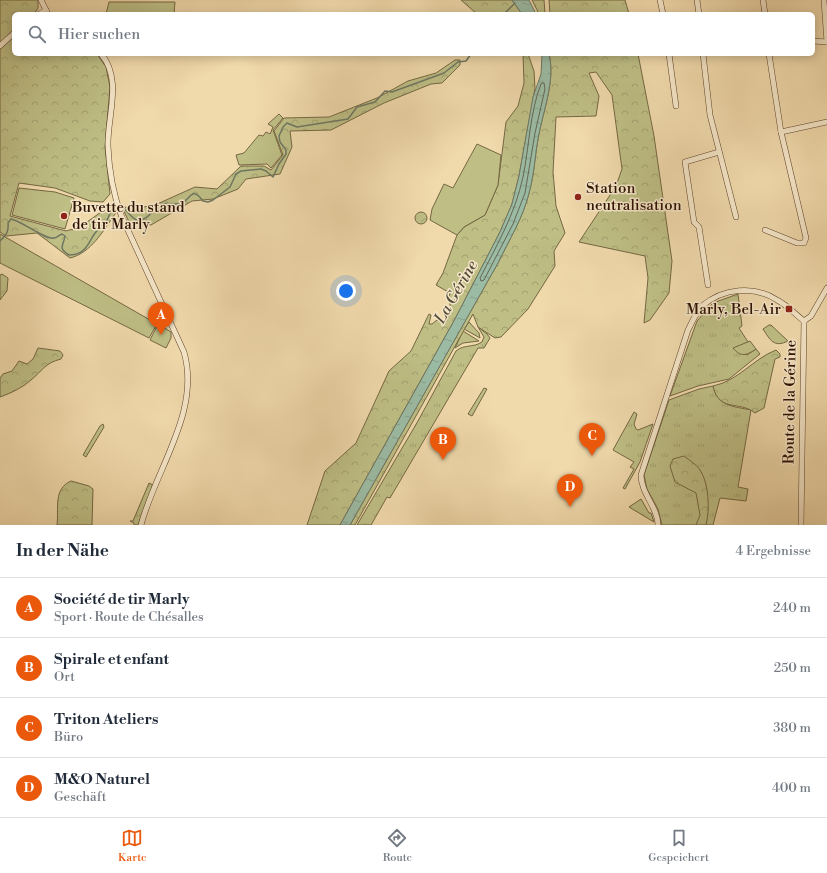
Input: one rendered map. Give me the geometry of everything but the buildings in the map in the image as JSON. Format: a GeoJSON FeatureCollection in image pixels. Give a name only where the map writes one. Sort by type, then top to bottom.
{"type":"FeatureCollection","features":[{"type":"Feature","properties":{"kind":"street"},"geometry":{"type":"LineString","coordinates":[[41,0],[47,12]]}},
{"type":"Feature","properties":{"kind":"street"},"geometry":{"type":"LineString","coordinates":[[660,0],[663,12]]}},
{"type":"Feature","properties":{"kind":"street"},"geometry":{"type":"LineString","coordinates":[[697,0],[699,12]]}},
{"type":"Feature","properties":{"kind":"street"},"geometry":{"type":"LineString","coordinates":[[763,0],[764,12]]}},
{"type":"Feature","properties":{"kind":"street"},"geometry":{"type":"LineString","coordinates":[[815,41],[827,42],[824,0]]}},
{"type":"Feature","properties":{"kind":"street"},"geometry":{"type":"LineString","coordinates":[[0,46],[12,35]]}},
{"type":"Feature","properties":{"kind":"street"},"geometry":{"type":"LineString","coordinates":[[102,56],[109,66],[112,75],[113,88],[108,145],[112,185],[117,205],[184,352],[188,374],[186,405],[141,525]]}},
{"type":"Feature","properties":{"kind":"street"},"geometry":{"type":"LineString","coordinates":[[669,56],[676,106]]}},
{"type":"Feature","properties":{"kind":"street"},"geometry":{"type":"LineString","coordinates":[[703,56],[710,114],[736,217]]}},
{"type":"Feature","properties":{"kind":"street"},"geometry":{"type":"LineString","coordinates":[[765,230],[797,243],[804,243],[806,238],[781,132],[769,56]]}},
{"type":"Feature","properties":{"kind":"street"},"geometry":{"type":"LineString","coordinates":[[781,132],[827,122]]}},
{"type":"Feature","properties":{"kind":"street"},"geometry":{"type":"LineString","coordinates":[[708,285],[699,227],[694,222],[685,162],[719,152]]}},
{"type":"Feature","properties":{"kind":"street","name":"Route de la Gérine"},"geometry":{"type":"LineString","coordinates":[[801,525],[804,321],[811,316],[827,288]]}},
{"type":"Feature","properties":{"kind":"street"},"geometry":{"type":"LineString","coordinates":[[658,525],[656,514],[643,489],[641,475],[688,330],[694,317],[702,307],[722,294],[738,290],[750,290],[763,293],[776,299],[804,321]]}},
{"type":"Feature","properties":{"kind":"green space"},"geometry":{"type":"Polygon","coordinates":[[[0,0],[38,0],[38,8],[35,12],[12,12],[12,56],[98,56],[106,67],[110,87],[105,147],[110,194],[103,202],[90,201],[55,188],[19,183],[10,216],[66,231],[80,227],[111,205],[116,212],[101,234],[90,246],[84,251],[70,258],[37,233],[6,236],[0,232],[0,0]]]}},
{"type":"Feature","properties":{"kind":"green space"},"geometry":{"type":"Polygon","coordinates":[[[461,0],[512,0],[521,12],[475,12],[461,0]]]}},
{"type":"Feature","properties":{"kind":"green space"},"geometry":{"type":"Polygon","coordinates":[[[532,0],[544,0],[545,12],[538,12],[532,0]]]}},
{"type":"Feature","properties":{"kind":"green space"},"geometry":{"type":"Polygon","coordinates":[[[549,0],[625,0],[628,12],[550,12],[549,0]]]}},
{"type":"Feature","properties":{"kind":"green space"},"geometry":{"type":"Polygon","coordinates":[[[109,2],[175,2],[174,12],[106,12],[109,2]]]}},
{"type":"Feature","properties":{"kind":"green space"},"geometry":{"type":"Polygon","coordinates":[[[523,56],[529,56],[534,71],[535,88],[519,176],[512,204],[500,232],[455,319],[340,525],[307,525],[325,471],[356,443],[389,371],[411,351],[429,314],[431,315],[429,324],[432,324],[437,320],[446,322],[451,311],[449,298],[450,293],[436,285],[443,273],[457,235],[464,227],[485,215],[498,185],[506,122],[518,106],[524,83],[523,56]]]}},
{"type":"Feature","properties":{"kind":"green space"},"geometry":{"type":"Polygon","coordinates":[[[549,56],[638,56],[654,136],[672,261],[669,293],[650,320],[644,323],[648,278],[645,256],[579,242],[616,186],[622,169],[612,95],[596,72],[589,73],[599,96],[596,116],[556,117],[553,172],[556,206],[565,233],[554,251],[555,266],[528,309],[501,337],[495,338],[478,327],[473,314],[355,525],[350,525],[498,263],[519,220],[531,185],[538,137],[549,92],[551,63],[549,56]]]}},
{"type":"Feature","properties":{"kind":"green space"},"geometry":{"type":"Polygon","coordinates":[[[455,60],[460,60],[460,65],[442,83],[431,84],[384,103],[331,130],[290,131],[292,147],[280,174],[246,179],[238,189],[213,199],[192,201],[151,225],[129,222],[122,207],[138,208],[155,205],[195,187],[217,189],[241,166],[264,166],[271,170],[283,155],[274,131],[284,118],[329,117],[377,98],[408,81],[436,73],[455,60]]]}},
{"type":"Feature","properties":{"kind":"green space"},"geometry":{"type":"Polygon","coordinates":[[[279,114],[283,118],[273,130],[282,155],[271,168],[267,164],[239,165],[236,155],[244,153],[259,135],[263,136],[266,132],[270,134],[273,127],[268,124],[279,114]]]}},
{"type":"Feature","properties":{"kind":"green space"},"geometry":{"type":"Polygon","coordinates":[[[477,144],[501,155],[498,185],[485,215],[464,227],[457,235],[430,220],[432,209],[444,184],[453,188],[477,144]]]}},
{"type":"Feature","properties":{"kind":"green space"},"geometry":{"type":"Polygon","coordinates":[[[19,188],[55,192],[74,198],[65,229],[12,215],[19,188]]]}},
{"type":"Feature","properties":{"kind":"green space"},"geometry":{"type":"Polygon","coordinates":[[[421,212],[425,214],[427,218],[425,222],[421,224],[417,222],[415,218],[417,214],[421,212]]]}},
{"type":"Feature","properties":{"kind":"green space"},"geometry":{"type":"Polygon","coordinates":[[[0,234],[157,324],[149,338],[0,263],[0,234]]]}},
{"type":"Feature","properties":{"kind":"green space"},"geometry":{"type":"Polygon","coordinates":[[[2,274],[8,278],[7,291],[0,300],[0,275],[2,274]]]}},
{"type":"Feature","properties":{"kind":"green space"},"geometry":{"type":"Polygon","coordinates":[[[738,294],[742,326],[739,328],[748,342],[734,349],[747,355],[756,349],[760,354],[729,379],[698,386],[670,396],[697,321],[713,303],[738,294]]]}},
{"type":"Feature","properties":{"kind":"green space"},"geometry":{"type":"Polygon","coordinates":[[[469,322],[479,333],[480,338],[464,329],[469,322]]]}},
{"type":"Feature","properties":{"kind":"green space"},"geometry":{"type":"Polygon","coordinates":[[[158,324],[171,332],[171,338],[166,348],[150,340],[158,324]]]}},
{"type":"Feature","properties":{"kind":"green space"},"geometry":{"type":"Polygon","coordinates":[[[771,325],[788,341],[779,344],[773,342],[763,329],[771,325]]]}},
{"type":"Feature","properties":{"kind":"green space"},"geometry":{"type":"Polygon","coordinates":[[[478,327],[490,338],[484,348],[478,348],[390,498],[387,497],[371,525],[357,525],[418,421],[456,351],[462,347],[479,344],[482,342],[484,337],[478,327]]]}},
{"type":"Feature","properties":{"kind":"green space"},"geometry":{"type":"Polygon","coordinates":[[[463,331],[479,341],[463,343],[455,348],[463,331]]]}},
{"type":"Feature","properties":{"kind":"green space"},"geometry":{"type":"Polygon","coordinates":[[[750,341],[756,349],[750,353],[741,354],[733,348],[750,341]]]}},
{"type":"Feature","properties":{"kind":"green space"},"geometry":{"type":"Polygon","coordinates":[[[38,348],[60,351],[63,355],[61,359],[48,365],[24,385],[0,397],[0,378],[3,374],[12,371],[19,361],[27,364],[33,359],[38,348]]]}},
{"type":"Feature","properties":{"kind":"green space"},"geometry":{"type":"Polygon","coordinates":[[[776,350],[780,354],[780,357],[775,359],[764,408],[755,413],[749,409],[730,405],[720,400],[713,386],[730,380],[760,359],[776,350]]]}},
{"type":"Feature","properties":{"kind":"green space"},"geometry":{"type":"Polygon","coordinates":[[[713,386],[715,393],[722,402],[751,410],[738,487],[748,489],[746,501],[720,498],[713,525],[662,525],[658,509],[647,489],[644,475],[669,400],[699,389],[713,386]]]}},
{"type":"Feature","properties":{"kind":"green space"},"geometry":{"type":"Polygon","coordinates":[[[484,388],[487,389],[472,416],[468,414],[484,388]]]}},
{"type":"Feature","properties":{"kind":"green space"},"geometry":{"type":"Polygon","coordinates":[[[634,412],[637,414],[634,424],[636,429],[638,430],[653,424],[640,462],[625,489],[623,488],[634,469],[630,467],[634,462],[613,450],[634,412]]]}},
{"type":"Feature","properties":{"kind":"green space"},"geometry":{"type":"Polygon","coordinates":[[[103,424],[104,427],[86,457],[83,455],[100,426],[103,424]]]}},
{"type":"Feature","properties":{"kind":"green space"},"geometry":{"type":"Polygon","coordinates":[[[684,456],[699,468],[703,475],[708,497],[706,525],[696,525],[700,515],[696,493],[675,482],[670,466],[673,459],[684,456]]]}},
{"type":"Feature","properties":{"kind":"green space"},"geometry":{"type":"Polygon","coordinates":[[[71,481],[89,486],[93,489],[92,525],[57,525],[59,494],[65,484],[71,481]]]}},
{"type":"Feature","properties":{"kind":"green space"},"geometry":{"type":"Polygon","coordinates":[[[149,483],[153,485],[138,525],[134,525],[134,523],[130,521],[133,521],[149,483]]]}},
{"type":"Feature","properties":{"kind":"green space"},"geometry":{"type":"Polygon","coordinates":[[[641,499],[649,513],[651,513],[654,522],[629,507],[641,499]]]}},
{"type":"Feature","properties":{"kind":"water"},"geometry":{"type":"Polygon","coordinates":[[[512,0],[529,0],[535,12],[521,12],[512,0]]]}},
{"type":"Feature","properties":{"kind":"water"},"geometry":{"type":"Polygon","coordinates":[[[542,56],[549,56],[551,73],[547,101],[538,137],[531,185],[519,220],[498,263],[350,525],[340,525],[455,319],[500,232],[512,204],[519,176],[533,97],[541,74],[542,56]]]}},
{"type":"Feature","properties":{"kind":"waterway"},"geometry":{"type":"LineString","coordinates":[[506,12],[515,3]]}},
{"type":"Feature","properties":{"kind":"waterway"},"geometry":{"type":"LineString","coordinates":[[0,241],[7,233],[8,223],[11,219],[16,220],[50,238],[55,238],[62,234],[65,236],[62,246],[65,253],[69,255],[76,254],[86,247],[95,233],[104,226],[111,212],[114,210],[123,208],[133,218],[141,220],[147,217],[160,205],[165,203],[181,203],[193,194],[199,196],[203,201],[208,202],[213,200],[230,187],[236,174],[241,171],[261,169],[273,177],[286,154],[286,150],[280,142],[279,136],[283,127],[287,123],[297,127],[348,119],[357,107],[375,102],[385,91],[392,92],[444,73],[458,62],[466,61],[470,56]]}},
{"type":"Feature","properties":{"kind":"place","name":"Station neutralisation"},"geometry":{"type":"Point","coordinates":[578,197]}},
{"type":"Feature","properties":{"kind":"place","name":"Buvette du stand de tir Marly"},"geometry":{"type":"Point","coordinates":[64,216]}},
{"type":"Feature","properties":{"kind":"place","name":"Marly, Bel-Air"},"geometry":{"type":"Point","coordinates":[789,309]}},
{"type":"Feature","properties":{"kind":"place","name":"Société de tir Marly"},"geometry":{"type":"Point","coordinates":[161,335]}},
{"type":"Feature","properties":{"kind":"place","name":"Triton Ateliers"},"geometry":{"type":"Point","coordinates":[592,456]}},
{"type":"Feature","properties":{"kind":"place","name":"Spirale et enfant"},"geometry":{"type":"Point","coordinates":[443,460]}},
{"type":"Feature","properties":{"kind":"place","name":"M&O Naturel"},"geometry":{"type":"Point","coordinates":[570,507]}},
{"type":"Feature","properties":{"kind":"water label","name":"La Gérine"},"geometry":{"type":"Point","coordinates":[456,292]}}]}
